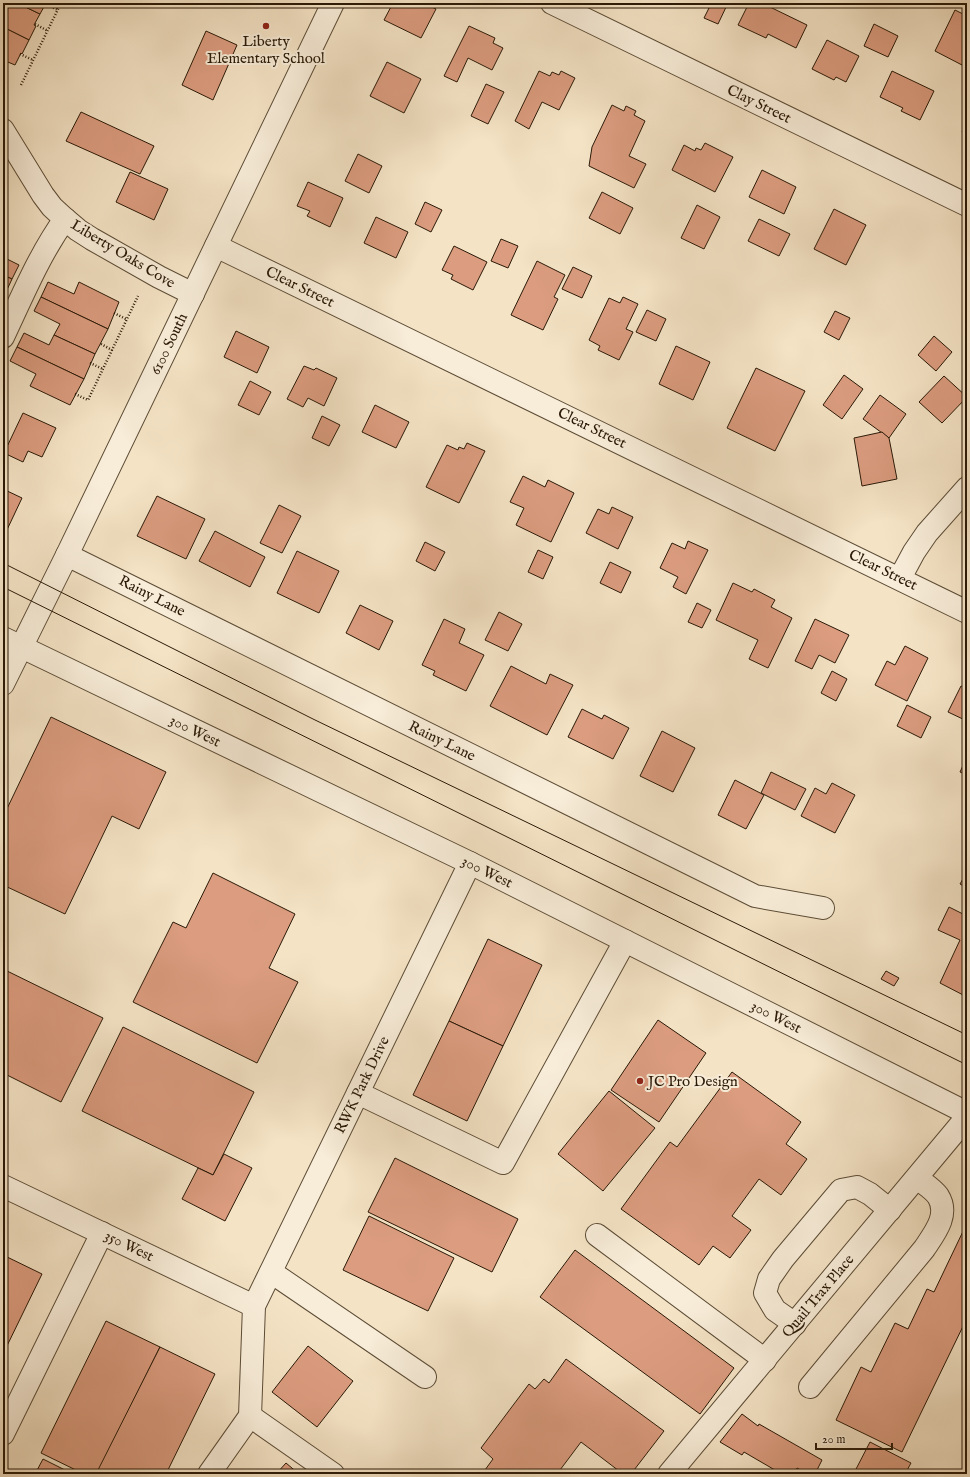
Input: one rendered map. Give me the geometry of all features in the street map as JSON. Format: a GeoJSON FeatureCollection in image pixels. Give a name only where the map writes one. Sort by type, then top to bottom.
{"type":"FeatureCollection","features":[{"type":"Feature","properties":{"kind":"street","name":"6100 South"},"geometry":{"type":"LineString","coordinates":[[3,684],[12,642],[67,555],[333,3]]}},
{"type":"Feature","properties":{"kind":"street","name":"Clay Street"},"geometry":{"type":"LineString","coordinates":[[552,3],[967,205]]}},
{"type":"Feature","properties":{"kind":"street","name":"Liberty Oaks Cove"},"geometry":{"type":"LineString","coordinates":[[3,130],[43,195],[65,219],[92,239],[193,294]]}},
{"type":"Feature","properties":{"kind":"street"},"geometry":{"type":"LineString","coordinates":[[3,337],[45,251],[65,219]]}},
{"type":"Feature","properties":{"kind":"street","name":"Clear Street"},"geometry":{"type":"LineString","coordinates":[[216,246],[900,578],[967,612]]}},
{"type":"Feature","properties":{"kind":"street"},"geometry":{"type":"LineString","coordinates":[[900,578],[914,552],[927,533],[967,488]]}},
{"type":"Feature","properties":{"kind":"street","name":"Rainy Lane"},"geometry":{"type":"LineString","coordinates":[[67,555],[755,896],[823,908]]}},
{"type":"Feature","properties":{"kind":"street","name":"300 West"},"geometry":{"type":"LineString","coordinates":[[12,642],[470,863],[967,1113]]}},
{"type":"Feature","properties":{"kind":"street","name":"RWK Park Drive"},"geometry":{"type":"LineString","coordinates":[[254,1306],[470,863]]}},
{"type":"Feature","properties":{"kind":"street"},"geometry":{"type":"LineString","coordinates":[[358,1093],[503,1163],[625,941]]}},
{"type":"Feature","properties":{"kind":"street","name":"Quail Trax Place"},"geometry":{"type":"LineString","coordinates":[[669,1474],[967,1117]]}},
{"type":"Feature","properties":{"kind":"street"},"geometry":{"type":"LineString","coordinates":[[810,1387],[924,1249],[939,1226],[943,1211],[938,1196],[917,1178]]}},
{"type":"Feature","properties":{"kind":"street","name":"350 West"},"geometry":{"type":"LineString","coordinates":[[3,1186],[254,1306]]}},
{"type":"Feature","properties":{"kind":"street"},"geometry":{"type":"LineString","coordinates":[[795,1324],[776,1310],[766,1293],[769,1279],[783,1259],[841,1190],[857,1187],[870,1194],[890,1210]]}},
{"type":"Feature","properties":{"kind":"street"},"geometry":{"type":"LineString","coordinates":[[3,1434],[102,1233]]}},
{"type":"Feature","properties":{"kind":"street"},"geometry":{"type":"LineString","coordinates":[[597,1235],[764,1360]]}},
{"type":"Feature","properties":{"kind":"street"},"geometry":{"type":"LineString","coordinates":[[271,1272],[426,1377]]}},
{"type":"Feature","properties":{"kind":"street"},"geometry":{"type":"LineString","coordinates":[[209,1474],[250,1416],[254,1306]]}},
{"type":"Feature","properties":{"kind":"street"},"geometry":{"type":"LineString","coordinates":[[250,1416],[333,1474]]}},
{"type":"Feature","properties":{"kind":"path"},"geometry":{"type":"LineString","coordinates":[[21,85],[61,3]]}},
{"type":"Feature","properties":{"kind":"path"},"geometry":{"type":"LineString","coordinates":[[45,4],[58,10]]}},
{"type":"Feature","properties":{"kind":"path"},"geometry":{"type":"LineString","coordinates":[[35,24],[48,30]]}},
{"type":"Feature","properties":{"kind":"path"},"geometry":{"type":"LineString","coordinates":[[20,54],[33,60]]}},
{"type":"Feature","properties":{"kind":"path"},"geometry":{"type":"LineString","coordinates":[[75,394],[88,400],[138,296]]}},
{"type":"Feature","properties":{"kind":"path"},"geometry":{"type":"LineString","coordinates":[[114,313],[126,319]]}},
{"type":"Feature","properties":{"kind":"path"},"geometry":{"type":"LineString","coordinates":[[101,344],[112,350]]}},
{"type":"Feature","properties":{"kind":"path"},"geometry":{"type":"LineString","coordinates":[[90,363],[103,369]]}},
{"type":"Feature","properties":{"kind":"building"},"geometry":{"type":"Polygon","coordinates":[[[3,3],[17,3],[40,14],[34,25],[36,26],[29,40],[3,27],[3,3]]]}},
{"type":"Feature","properties":{"kind":"building"},"geometry":{"type":"Polygon","coordinates":[[[17,3],[46,3],[40,14],[17,3]]]}},
{"type":"Feature","properties":{"kind":"building"},"geometry":{"type":"Polygon","coordinates":[[[393,3],[423,3],[436,9],[421,38],[384,20],[393,3]]]}},
{"type":"Feature","properties":{"kind":"building"},"geometry":{"type":"Polygon","coordinates":[[[698,3],[728,3],[718,24],[704,18],[709,8],[698,3]]]}},
{"type":"Feature","properties":{"kind":"building"},"geometry":{"type":"Polygon","coordinates":[[[749,3],[772,3],[770,7],[807,25],[796,48],[768,34],[766,38],[738,25],[749,3]]]}},
{"type":"Feature","properties":{"kind":"building"},"geometry":{"type":"Polygon","coordinates":[[[955,10],[967,16],[967,54],[962,65],[935,51],[955,10]]]}},
{"type":"Feature","properties":{"kind":"building"},"geometry":{"type":"Polygon","coordinates":[[[874,24],[898,36],[888,57],[864,46],[874,24]]]}},
{"type":"Feature","properties":{"kind":"building"},"geometry":{"type":"Polygon","coordinates":[[[469,26],[495,38],[493,43],[503,48],[492,70],[468,58],[457,82],[444,76],[469,26]]]}},
{"type":"Feature","properties":{"kind":"building"},"geometry":{"type":"Polygon","coordinates":[[[3,27],[29,40],[15,65],[3,60],[3,27]]]}},
{"type":"Feature","properties":{"kind":"building"},"geometry":{"type":"Polygon","coordinates":[[[206,31],[237,45],[213,100],[182,85],[206,31]]]}},
{"type":"Feature","properties":{"kind":"building"},"geometry":{"type":"Polygon","coordinates":[[[827,40],[859,56],[846,82],[836,77],[834,80],[812,69],[827,40]]]}},
{"type":"Feature","properties":{"kind":"building"},"geometry":{"type":"Polygon","coordinates":[[[387,62],[421,79],[404,113],[370,96],[387,62]]]}},
{"type":"Feature","properties":{"kind":"building"},"geometry":{"type":"Polygon","coordinates":[[[539,71],[550,76],[552,72],[559,75],[561,71],[575,78],[559,110],[542,102],[529,129],[515,121],[539,71]]]}},
{"type":"Feature","properties":{"kind":"building"},"geometry":{"type":"Polygon","coordinates":[[[892,71],[934,91],[920,120],[901,111],[903,108],[880,97],[892,71]]]}},
{"type":"Feature","properties":{"kind":"building"},"geometry":{"type":"Polygon","coordinates":[[[486,84],[504,92],[488,124],[471,116],[486,84]]]}},
{"type":"Feature","properties":{"kind":"building"},"geometry":{"type":"Polygon","coordinates":[[[612,105],[624,111],[626,106],[636,111],[634,115],[645,121],[629,156],[646,164],[634,188],[589,166],[592,147],[612,105]]]}},
{"type":"Feature","properties":{"kind":"building"},"geometry":{"type":"Polygon","coordinates":[[[81,112],[154,146],[140,174],[66,141],[81,112]]]}},
{"type":"Feature","properties":{"kind":"building"},"geometry":{"type":"Polygon","coordinates":[[[967,122],[967,135],[962,132],[967,122]]]}},
{"type":"Feature","properties":{"kind":"building"},"geometry":{"type":"Polygon","coordinates":[[[705,143],[733,157],[715,192],[672,170],[684,145],[695,151],[696,148],[701,150],[705,143]]]}},
{"type":"Feature","properties":{"kind":"building"},"geometry":{"type":"Polygon","coordinates":[[[358,154],[382,166],[369,193],[345,181],[358,154]]]}},
{"type":"Feature","properties":{"kind":"building"},"geometry":{"type":"Polygon","coordinates":[[[762,170],[796,187],[784,214],[749,197],[762,170]]]}},
{"type":"Feature","properties":{"kind":"building"},"geometry":{"type":"Polygon","coordinates":[[[130,172],[168,189],[154,220],[116,202],[130,172]]]}},
{"type":"Feature","properties":{"kind":"building"},"geometry":{"type":"Polygon","coordinates":[[[308,182],[343,198],[330,227],[307,216],[310,211],[297,206],[308,182]]]}},
{"type":"Feature","properties":{"kind":"building"},"geometry":{"type":"Polygon","coordinates":[[[602,192],[633,208],[620,234],[589,218],[602,192]]]}},
{"type":"Feature","properties":{"kind":"building"},"geometry":{"type":"Polygon","coordinates":[[[425,202],[442,210],[431,232],[415,224],[425,202]]]}},
{"type":"Feature","properties":{"kind":"building"},"geometry":{"type":"Polygon","coordinates":[[[697,205],[720,217],[704,249],[681,238],[697,205]]]}},
{"type":"Feature","properties":{"kind":"building"},"geometry":{"type":"Polygon","coordinates":[[[834,209],[866,225],[846,265],[814,249],[834,209]]]}},
{"type":"Feature","properties":{"kind":"building"},"geometry":{"type":"Polygon","coordinates":[[[376,217],[408,232],[396,258],[364,243],[376,217]]]}},
{"type":"Feature","properties":{"kind":"building"},"geometry":{"type":"Polygon","coordinates":[[[759,219],[790,234],[779,256],[748,241],[759,219]]]}},
{"type":"Feature","properties":{"kind":"building"},"geometry":{"type":"Polygon","coordinates":[[[501,239],[518,246],[508,268],[491,261],[501,239]]]}},
{"type":"Feature","properties":{"kind":"building"},"geometry":{"type":"Polygon","coordinates":[[[454,246],[487,262],[473,290],[451,279],[453,275],[442,270],[454,246]]]}},
{"type":"Feature","properties":{"kind":"building"},"geometry":{"type":"Polygon","coordinates":[[[3,257],[19,265],[12,279],[3,275],[3,257]]]}},
{"type":"Feature","properties":{"kind":"building"},"geometry":{"type":"Polygon","coordinates":[[[537,261],[565,275],[554,297],[558,299],[543,330],[511,315],[537,261]]]}},
{"type":"Feature","properties":{"kind":"building"},"geometry":{"type":"Polygon","coordinates":[[[573,267],[592,276],[582,298],[562,289],[573,267]]]}},
{"type":"Feature","properties":{"kind":"building"},"geometry":{"type":"Polygon","coordinates":[[[3,275],[12,279],[5,294],[3,293],[3,275]]]}},
{"type":"Feature","properties":{"kind":"building"},"geometry":{"type":"Polygon","coordinates":[[[48,282],[74,294],[79,282],[119,302],[108,329],[41,297],[48,282]]]}},
{"type":"Feature","properties":{"kind":"building"},"geometry":{"type":"Polygon","coordinates":[[[41,297],[108,329],[95,354],[54,335],[60,324],[34,311],[41,297]]]}},
{"type":"Feature","properties":{"kind":"building"},"geometry":{"type":"Polygon","coordinates":[[[623,297],[638,304],[626,329],[633,332],[619,360],[598,350],[600,346],[589,340],[609,298],[620,303],[623,297]]]}},
{"type":"Feature","properties":{"kind":"building"},"geometry":{"type":"Polygon","coordinates":[[[647,310],[666,319],[656,341],[636,332],[647,310]]]}},
{"type":"Feature","properties":{"kind":"building"},"geometry":{"type":"Polygon","coordinates":[[[835,311],[850,318],[839,340],[824,332],[835,311]]]}},
{"type":"Feature","properties":{"kind":"building"},"geometry":{"type":"Polygon","coordinates":[[[236,331],[269,347],[257,373],[224,357],[236,331]]]}},
{"type":"Feature","properties":{"kind":"building"},"geometry":{"type":"Polygon","coordinates":[[[24,333],[49,345],[54,335],[95,354],[84,379],[17,347],[24,333]]]}},
{"type":"Feature","properties":{"kind":"building"},"geometry":{"type":"Polygon","coordinates":[[[934,336],[952,352],[936,371],[918,355],[934,336]]]}},
{"type":"Feature","properties":{"kind":"building"},"geometry":{"type":"Polygon","coordinates":[[[676,346],[710,362],[693,400],[659,384],[676,346]]]}},
{"type":"Feature","properties":{"kind":"building"},"geometry":{"type":"Polygon","coordinates":[[[17,347],[84,379],[70,405],[30,386],[36,374],[10,361],[17,347]]]}},
{"type":"Feature","properties":{"kind":"building"},"geometry":{"type":"Polygon","coordinates":[[[304,366],[314,370],[316,368],[337,378],[324,406],[308,398],[303,407],[287,399],[304,366]]]}},
{"type":"Feature","properties":{"kind":"building"},"geometry":{"type":"Polygon","coordinates":[[[756,368],[805,391],[775,451],[727,428],[756,368]]]}},
{"type":"Feature","properties":{"kind":"building"},"geometry":{"type":"Polygon","coordinates":[[[844,375],[863,389],[842,419],[823,405],[844,375]]]}},
{"type":"Feature","properties":{"kind":"building"},"geometry":{"type":"Polygon","coordinates":[[[944,376],[967,397],[942,423],[919,402],[944,376]]]}},
{"type":"Feature","properties":{"kind":"building"},"geometry":{"type":"Polygon","coordinates":[[[250,381],[271,392],[259,415],[238,405],[250,381]]]}},
{"type":"Feature","properties":{"kind":"building"},"geometry":{"type":"Polygon","coordinates":[[[880,395],[906,414],[889,438],[863,419],[880,395]]]}},
{"type":"Feature","properties":{"kind":"building"},"geometry":{"type":"Polygon","coordinates":[[[375,405],[409,422],[396,448],[362,432],[375,405]]]}},
{"type":"Feature","properties":{"kind":"building"},"geometry":{"type":"Polygon","coordinates":[[[23,413],[56,428],[42,457],[28,451],[23,462],[4,453],[23,413]]]}},
{"type":"Feature","properties":{"kind":"building"},"geometry":{"type":"Polygon","coordinates":[[[322,416],[340,425],[329,446],[312,438],[322,416]]]}},
{"type":"Feature","properties":{"kind":"building"},"geometry":{"type":"Polygon","coordinates":[[[882,432],[889,438],[897,479],[862,486],[854,438],[882,432]]]}},
{"type":"Feature","properties":{"kind":"building"},"geometry":{"type":"Polygon","coordinates":[[[467,443],[485,451],[459,503],[426,487],[447,445],[458,450],[459,447],[464,449],[467,443]]]}},
{"type":"Feature","properties":{"kind":"building"},"geometry":{"type":"Polygon","coordinates":[[[523,476],[545,487],[548,480],[574,493],[551,542],[516,525],[524,508],[510,502],[523,476]]]}},
{"type":"Feature","properties":{"kind":"building"},"geometry":{"type":"Polygon","coordinates":[[[3,489],[22,498],[5,534],[3,533],[3,489]]]}},
{"type":"Feature","properties":{"kind":"building"},"geometry":{"type":"Polygon","coordinates":[[[157,496],[205,519],[186,559],[137,536],[157,496]]]}},
{"type":"Feature","properties":{"kind":"building"},"geometry":{"type":"Polygon","coordinates":[[[279,505],[301,516],[282,553],[260,543],[279,505]]]}},
{"type":"Feature","properties":{"kind":"building"},"geometry":{"type":"Polygon","coordinates":[[[612,507],[633,517],[618,549],[586,533],[598,509],[609,514],[612,507]]]}},
{"type":"Feature","properties":{"kind":"building"},"geometry":{"type":"Polygon","coordinates":[[[215,531],[265,557],[250,587],[199,561],[215,531]]]}},
{"type":"Feature","properties":{"kind":"building"},"geometry":{"type":"Polygon","coordinates":[[[688,541],[708,550],[686,594],[673,587],[678,577],[660,568],[672,543],[685,549],[688,541]]]}},
{"type":"Feature","properties":{"kind":"building"},"geometry":{"type":"Polygon","coordinates":[[[425,542],[445,552],[435,571],[416,561],[425,542]]]}},
{"type":"Feature","properties":{"kind":"building"},"geometry":{"type":"Polygon","coordinates":[[[538,550],[553,557],[543,579],[528,572],[538,550]]]}},
{"type":"Feature","properties":{"kind":"building"},"geometry":{"type":"Polygon","coordinates":[[[297,551],[339,571],[319,613],[277,593],[297,551]]]}},
{"type":"Feature","properties":{"kind":"building"},"geometry":{"type":"Polygon","coordinates":[[[610,562],[631,572],[621,593],[600,583],[610,562]]]}},
{"type":"Feature","properties":{"kind":"building"},"geometry":{"type":"Polygon","coordinates":[[[733,583],[752,592],[754,589],[775,600],[771,607],[792,618],[768,668],[749,659],[758,640],[716,620],[733,583]]]}},
{"type":"Feature","properties":{"kind":"building"},"geometry":{"type":"Polygon","coordinates":[[[697,603],[711,610],[702,628],[688,622],[697,603]]]}},
{"type":"Feature","properties":{"kind":"building"},"geometry":{"type":"Polygon","coordinates":[[[360,605],[393,621],[379,650],[346,633],[360,605]]]}},
{"type":"Feature","properties":{"kind":"building"},"geometry":{"type":"Polygon","coordinates":[[[499,612],[522,624],[508,651],[485,640],[499,612]]]}},
{"type":"Feature","properties":{"kind":"building"},"geometry":{"type":"Polygon","coordinates":[[[444,619],[465,629],[459,643],[484,655],[466,691],[433,675],[435,671],[422,665],[444,619]]]}},
{"type":"Feature","properties":{"kind":"building"},"geometry":{"type":"Polygon","coordinates":[[[815,619],[849,635],[835,663],[819,655],[812,669],[795,661],[815,619]]]}},
{"type":"Feature","properties":{"kind":"building"},"geometry":{"type":"Polygon","coordinates":[[[905,646],[928,658],[907,701],[875,685],[887,661],[895,665],[905,646]]]}},
{"type":"Feature","properties":{"kind":"building"},"geometry":{"type":"Polygon","coordinates":[[[511,666],[546,684],[550,674],[573,685],[547,735],[490,706],[511,666]]]}},
{"type":"Feature","properties":{"kind":"building"},"geometry":{"type":"Polygon","coordinates":[[[832,671],[847,679],[836,701],[821,693],[832,671]]]}},
{"type":"Feature","properties":{"kind":"building"},"geometry":{"type":"Polygon","coordinates":[[[961,686],[967,688],[967,721],[948,712],[961,686]]]}},
{"type":"Feature","properties":{"kind":"building"},"geometry":{"type":"Polygon","coordinates":[[[907,705],[931,717],[921,738],[897,726],[907,705]]]}},
{"type":"Feature","properties":{"kind":"building"},"geometry":{"type":"Polygon","coordinates":[[[582,709],[602,719],[604,715],[629,728],[613,759],[568,737],[582,709]]]}},
{"type":"Feature","properties":{"kind":"building"},"geometry":{"type":"Polygon","coordinates":[[[51,717],[166,772],[139,829],[112,816],[65,914],[3,885],[3,817],[51,717]]]}},
{"type":"Feature","properties":{"kind":"building"},"geometry":{"type":"Polygon","coordinates":[[[662,731],[695,748],[673,792],[640,776],[662,731]]]}},
{"type":"Feature","properties":{"kind":"building"},"geometry":{"type":"Polygon","coordinates":[[[967,757],[967,775],[960,772],[967,757]]]}},
{"type":"Feature","properties":{"kind":"building"},"geometry":{"type":"Polygon","coordinates":[[[771,772],[806,789],[795,810],[761,793],[771,772]]]}},
{"type":"Feature","properties":{"kind":"building"},"geometry":{"type":"Polygon","coordinates":[[[735,780],[764,795],[746,829],[718,815],[735,780]]]}},
{"type":"Feature","properties":{"kind":"building"},"geometry":{"type":"Polygon","coordinates":[[[832,783],[855,795],[835,833],[801,816],[815,788],[826,794],[832,783]]]}},
{"type":"Feature","properties":{"kind":"building"},"geometry":{"type":"Polygon","coordinates":[[[967,872],[967,888],[960,884],[967,872]]]}},
{"type":"Feature","properties":{"kind":"building"},"geometry":{"type":"Polygon","coordinates":[[[213,873],[295,914],[269,968],[298,982],[257,1063],[133,1002],[173,922],[186,928],[213,873]]]}},
{"type":"Feature","properties":{"kind":"building"},"geometry":{"type":"Polygon","coordinates":[[[949,907],[967,916],[967,997],[940,983],[960,940],[938,930],[949,907]]]}},
{"type":"Feature","properties":{"kind":"building"},"geometry":{"type":"Polygon","coordinates":[[[488,939],[542,965],[503,1046],[449,1021],[488,939]]]}},
{"type":"Feature","properties":{"kind":"building"},"geometry":{"type":"Polygon","coordinates":[[[3,969],[103,1018],[61,1102],[3,1073],[3,969]]]}},
{"type":"Feature","properties":{"kind":"building"},"geometry":{"type":"Polygon","coordinates":[[[886,971],[899,978],[894,986],[881,979],[886,971]]]}},
{"type":"Feature","properties":{"kind":"building"},"geometry":{"type":"Polygon","coordinates":[[[658,1020],[706,1053],[659,1122],[611,1090],[658,1020]]]}},
{"type":"Feature","properties":{"kind":"building"},"geometry":{"type":"Polygon","coordinates":[[[449,1021],[503,1046],[467,1121],[413,1095],[449,1021]]]}},
{"type":"Feature","properties":{"kind":"building"},"geometry":{"type":"Polygon","coordinates":[[[123,1027],[254,1092],[213,1175],[82,1111],[123,1027]]]}},
{"type":"Feature","properties":{"kind":"building"},"geometry":{"type":"Polygon","coordinates":[[[732,1072],[801,1122],[786,1144],[807,1159],[781,1195],[759,1179],[732,1216],[751,1230],[730,1258],[713,1246],[699,1265],[621,1209],[670,1142],[677,1147],[732,1072]]]}},
{"type":"Feature","properties":{"kind":"building"},"geometry":{"type":"Polygon","coordinates":[[[609,1091],[655,1128],[603,1191],[558,1154],[609,1091]]]}},
{"type":"Feature","properties":{"kind":"building"},"geometry":{"type":"Polygon","coordinates":[[[224,1154],[252,1168],[225,1221],[182,1199],[198,1168],[213,1175],[224,1154]]]}},
{"type":"Feature","properties":{"kind":"building"},"geometry":{"type":"Polygon","coordinates":[[[395,1158],[518,1219],[492,1272],[368,1212],[395,1158]]]}},
{"type":"Feature","properties":{"kind":"building"},"geometry":{"type":"Polygon","coordinates":[[[369,1216],[454,1258],[428,1311],[343,1270],[369,1216]]]}},
{"type":"Feature","properties":{"kind":"building"},"geometry":{"type":"Polygon","coordinates":[[[967,1223],[967,1318],[902,1452],[836,1420],[861,1367],[871,1372],[895,1323],[908,1329],[927,1289],[934,1292],[967,1223]]]}},
{"type":"Feature","properties":{"kind":"building"},"geometry":{"type":"Polygon","coordinates":[[[575,1250],[734,1368],[700,1414],[540,1297],[575,1250]]]}},
{"type":"Feature","properties":{"kind":"building"},"geometry":{"type":"Polygon","coordinates":[[[3,1255],[42,1274],[3,1354],[3,1255]]]}},
{"type":"Feature","properties":{"kind":"building"},"geometry":{"type":"Polygon","coordinates":[[[106,1321],[160,1347],[97,1474],[84,1474],[41,1453],[106,1321]]]}},
{"type":"Feature","properties":{"kind":"building"},"geometry":{"type":"Polygon","coordinates":[[[308,1346],[353,1381],[317,1427],[272,1392],[308,1346]]]}},
{"type":"Feature","properties":{"kind":"building"},"geometry":{"type":"Polygon","coordinates":[[[160,1347],[215,1374],[166,1474],[106,1474],[98,1470],[160,1347]]]}},
{"type":"Feature","properties":{"kind":"building"},"geometry":{"type":"Polygon","coordinates":[[[566,1359],[664,1431],[631,1474],[623,1474],[581,1442],[557,1474],[482,1474],[493,1459],[481,1448],[529,1384],[535,1389],[544,1379],[549,1383],[566,1359]]]}},
{"type":"Feature","properties":{"kind":"building"},"geometry":{"type":"Polygon","coordinates":[[[742,1414],[758,1426],[759,1424],[822,1460],[815,1474],[808,1474],[797,1468],[794,1474],[779,1474],[780,1473],[744,1452],[742,1455],[720,1442],[742,1414]]]}},
{"type":"Feature","properties":{"kind":"building"},"geometry":{"type":"Polygon","coordinates":[[[870,1442],[911,1463],[905,1474],[854,1473],[870,1442]]]}},
{"type":"Feature","properties":{"kind":"building"},"geometry":{"type":"Polygon","coordinates":[[[43,1459],[73,1474],[35,1474],[43,1459]]]}},
{"type":"Feature","properties":{"kind":"building"},"geometry":{"type":"Polygon","coordinates":[[[286,1463],[299,1474],[276,1474],[286,1463]]]}},
{"type":"Feature","properties":{"kind":"tram line"},"geometry":{"type":"LineString","coordinates":[[3,563],[313,719],[967,1035]]}},
{"type":"Feature","properties":{"kind":"tram line"},"geometry":{"type":"LineString","coordinates":[[3,587],[967,1065]]}},
{"type":"Feature","properties":{"kind":"place","name":"Liberty Elementary School"},"geometry":{"type":"Point","coordinates":[266,26]}},
{"type":"Feature","properties":{"kind":"place","name":"JC Pro Design"},"geometry":{"type":"Point","coordinates":[640,1081]}}]}
